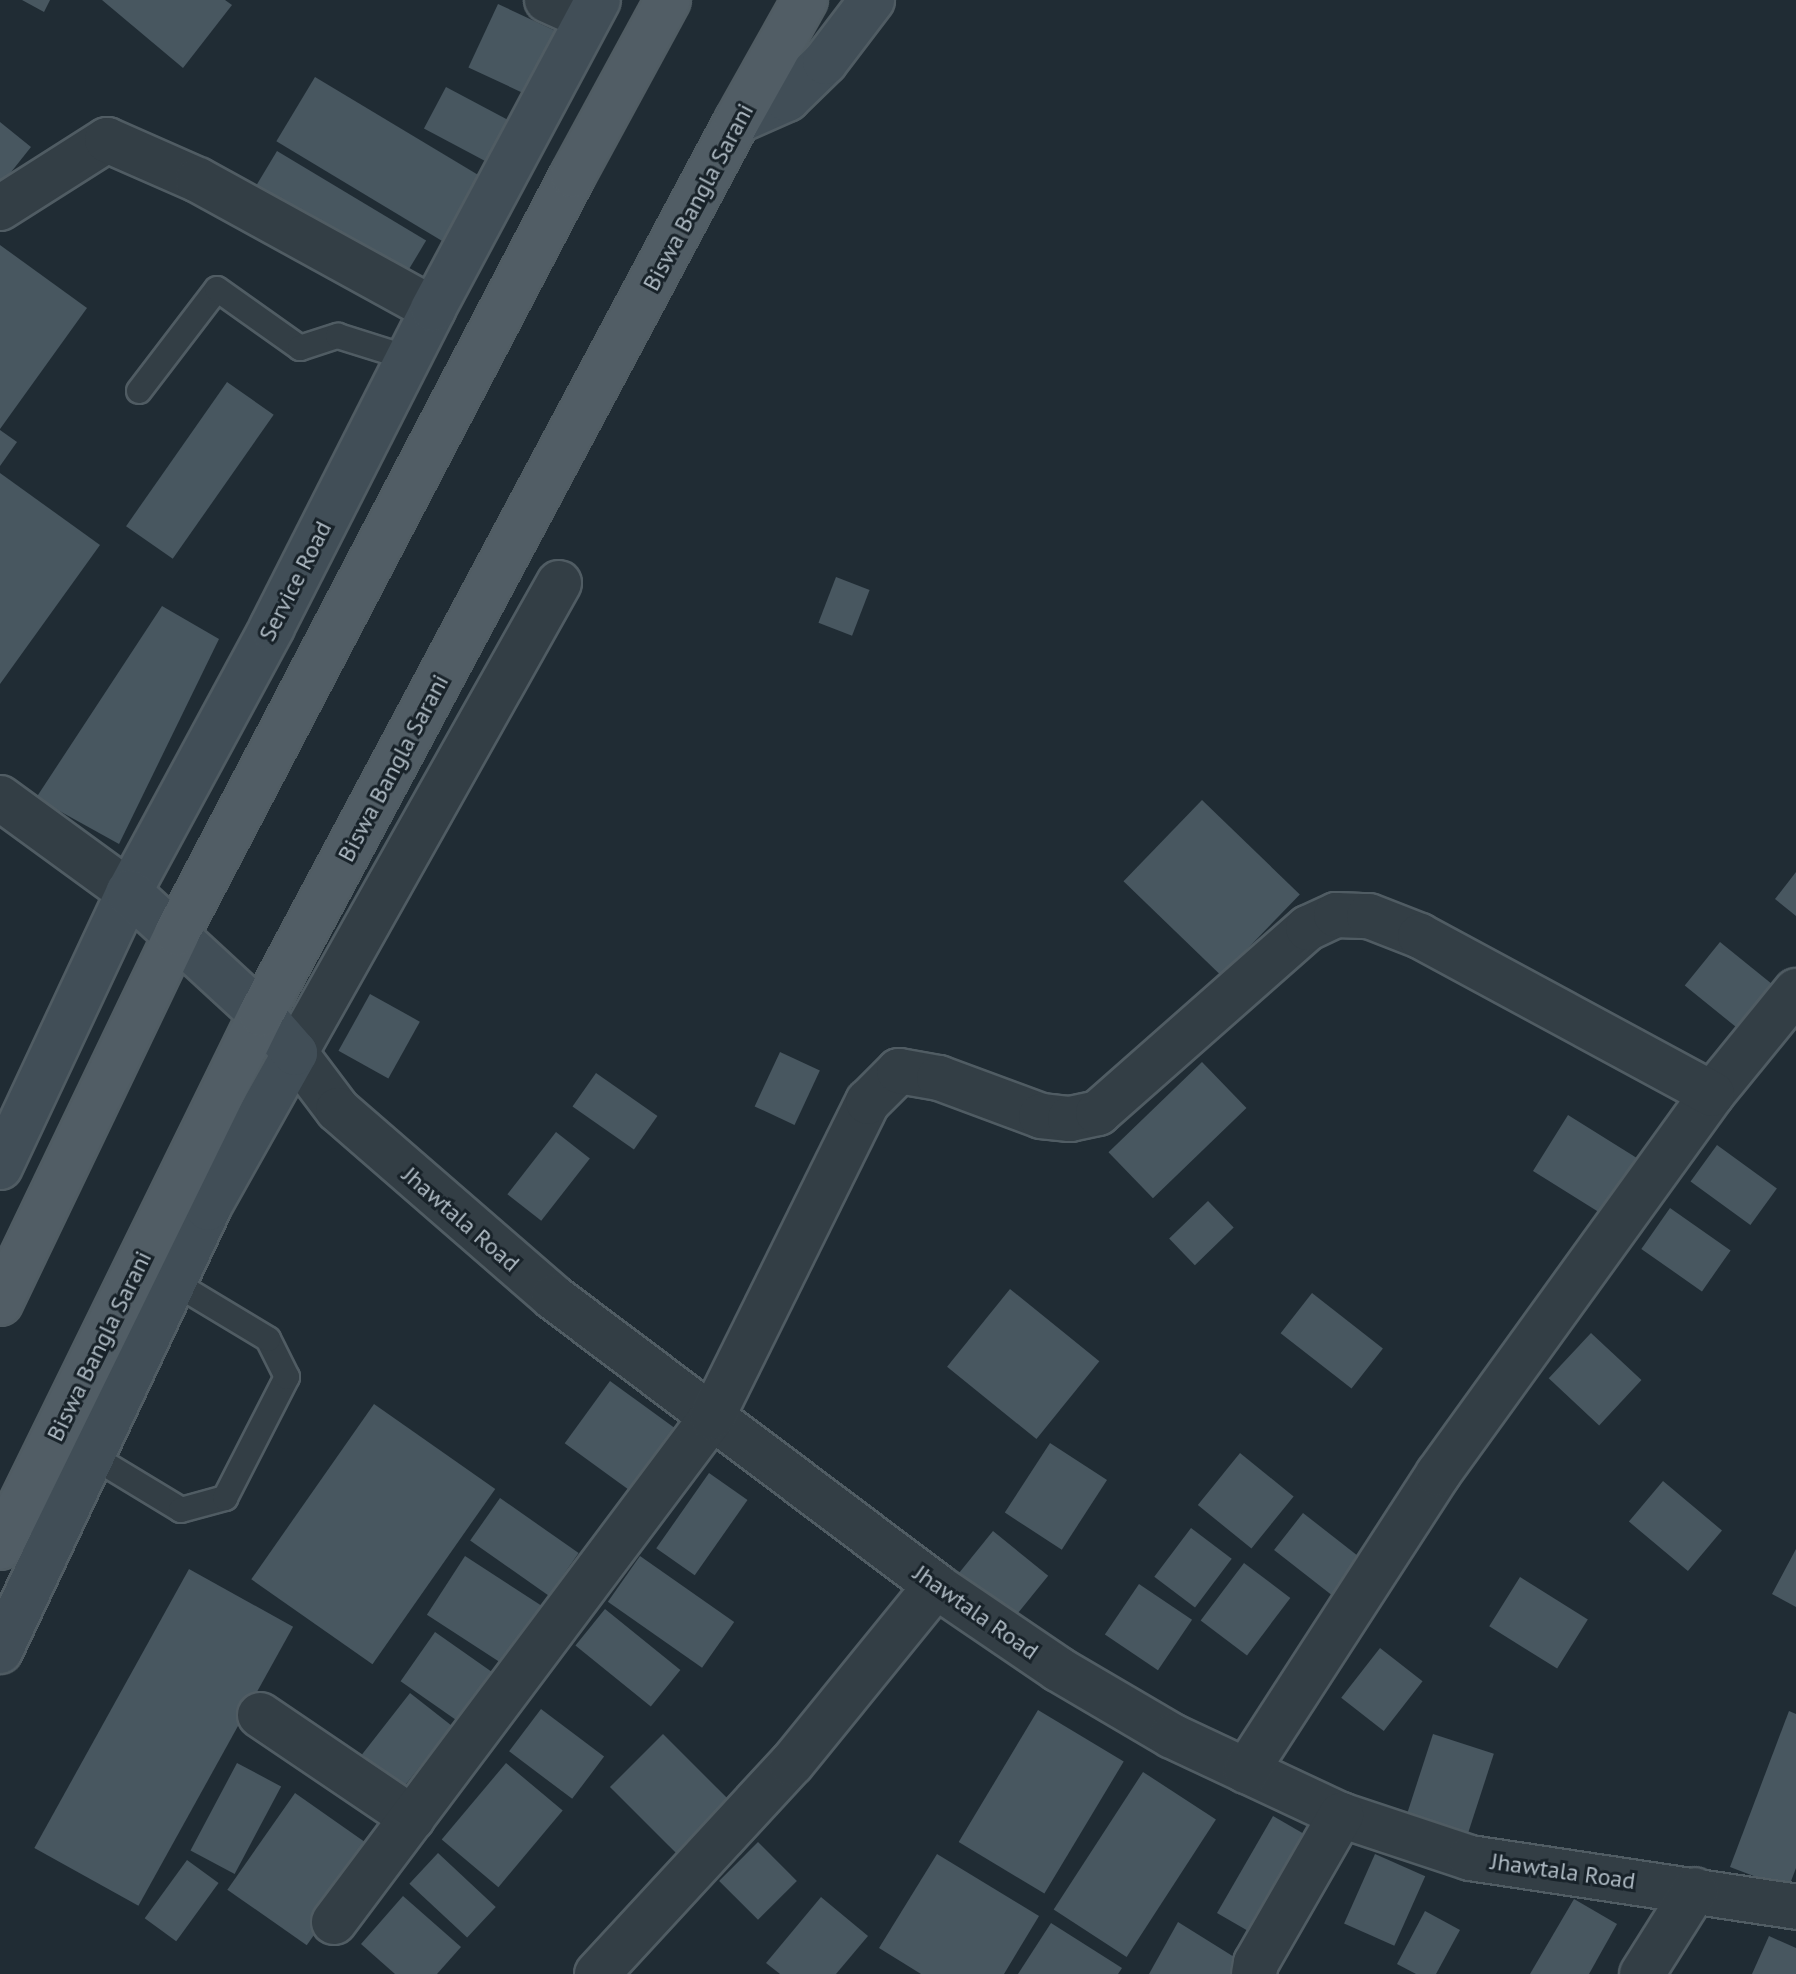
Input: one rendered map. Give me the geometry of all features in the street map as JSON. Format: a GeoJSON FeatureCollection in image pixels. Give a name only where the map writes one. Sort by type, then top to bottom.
{"type":"FeatureCollection","features":[{"type":"Feature","properties":{"kind":"main road"},"geometry":{"type":"LineString","coordinates":[[0,1303],[177,933],[573,175],[668,0]]}},
{"type":"Feature","properties":{"kind":"main road","name":"Biswa Bangla Sarani"},"geometry":{"type":"LineString","coordinates":[[0,1547],[261,1014],[737,121],[805,0]]}},
{"type":"Feature","properties":{"kind":"street"},"geometry":{"type":"LineString","coordinates":[[547,0],[592,9]]}},
{"type":"Feature","properties":{"kind":"street"},"geometry":{"type":"LineString","coordinates":[[737,121],[787,99],[825,62],[872,0]]}},
{"type":"Feature","properties":{"kind":"street","name":"Service Road"},"geometry":{"type":"LineString","coordinates":[[0,1167],[129,892],[272,627],[433,309],[592,9]]}},
{"type":"Feature","properties":{"kind":"street"},"geometry":{"type":"LineString","coordinates":[[0,208],[107,140],[198,180],[433,309]]}},
{"type":"Feature","properties":{"kind":"street"},"geometry":{"type":"LineString","coordinates":[[0,1651],[208,1208],[559,583]]}},
{"type":"Feature","properties":{"kind":"street"},"geometry":{"type":"LineString","coordinates":[[0,798],[129,892],[177,933],[261,1014],[295,1053]]}},
{"type":"Feature","properties":{"kind":"street"},"geometry":{"type":"LineString","coordinates":[[334,1922],[712,1417],[868,1102],[899,1071],[939,1078],[1041,1116],[1070,1119],[1098,1113],[1308,928],[1336,915],[1369,916],[1420,936],[1712,1094]]}},
{"type":"Feature","properties":{"kind":"street"},"geometry":{"type":"LineString","coordinates":[[1246,1771],[1438,1474],[1712,1094],[1796,991]]}},
{"type":"Feature","properties":{"kind":"street","name":"Jhawtala Road"},"geometry":{"type":"LineString","coordinates":[[295,1053],[338,1110],[553,1297],[936,1586],[1058,1669],[1172,1736],[1341,1815],[1470,1858],[1796,1907]]}},
{"type":"Feature","properties":{"kind":"street"},"geometry":{"type":"LineString","coordinates":[[597,1974],[792,1763],[936,1586]]}},
{"type":"Feature","properties":{"kind":"street"},"geometry":{"type":"LineString","coordinates":[[260,1715],[412,1818]]}},
{"type":"Feature","properties":{"kind":"street"},"geometry":{"type":"LineString","coordinates":[[1254,1974],[1256,1963],[1341,1815]]}},
{"type":"Feature","properties":{"kind":"street"},"geometry":{"type":"LineString","coordinates":[[1642,1974],[1695,1890]]}},
{"type":"Feature","properties":{"kind":"lane"},"geometry":{"type":"LineString","coordinates":[[139,391],[217,289],[300,348],[338,336],[408,358]]}},
{"type":"Feature","properties":{"kind":"lane"},"geometry":{"type":"LineString","coordinates":[[92,1456],[181,1510],[225,1498],[287,1377],[268,1339],[173,1282]]}},
{"type":"Feature","properties":{"kind":"building"},"geometry":{"type":"Polygon","coordinates":[[[22,0],[50,0],[44,12],[22,0]]]}},
{"type":"Feature","properties":{"kind":"building"},"geometry":{"type":"Polygon","coordinates":[[[102,0],[225,0],[232,5],[183,68],[102,0]]]}},
{"type":"Feature","properties":{"kind":"building"},"geometry":{"type":"Polygon","coordinates":[[[498,4],[566,36],[536,99],[468,67],[498,4]]]}},
{"type":"Feature","properties":{"kind":"building"},"geometry":{"type":"Polygon","coordinates":[[[315,77],[492,184],[454,248],[276,141],[315,77]]]}},
{"type":"Feature","properties":{"kind":"building"},"geometry":{"type":"Polygon","coordinates":[[[446,87],[518,125],[495,167],[424,128],[446,87]]]}},
{"type":"Feature","properties":{"kind":"building"},"geometry":{"type":"Polygon","coordinates":[[[0,122],[31,147],[0,186],[0,122]]]}},
{"type":"Feature","properties":{"kind":"building"},"geometry":{"type":"Polygon","coordinates":[[[277,151],[426,241],[405,277],[255,187],[277,151]]]}},
{"type":"Feature","properties":{"kind":"building"},"geometry":{"type":"Polygon","coordinates":[[[0,245],[87,308],[0,429],[0,245]]]}},
{"type":"Feature","properties":{"kind":"building"},"geometry":{"type":"Polygon","coordinates":[[[227,382],[274,415],[173,559],[126,526],[227,382]]]}},
{"type":"Feature","properties":{"kind":"building"},"geometry":{"type":"Polygon","coordinates":[[[0,430],[17,442],[0,466],[0,430]]]}},
{"type":"Feature","properties":{"kind":"building"},"geometry":{"type":"Polygon","coordinates":[[[0,473],[100,545],[0,684],[0,473]]]}},
{"type":"Feature","properties":{"kind":"building"},"geometry":{"type":"Polygon","coordinates":[[[836,577],[870,590],[852,636],[818,623],[836,577]]]}},
{"type":"Feature","properties":{"kind":"building"},"geometry":{"type":"Polygon","coordinates":[[[162,606],[219,639],[119,844],[36,798],[162,606]]]}},
{"type":"Feature","properties":{"kind":"building"},"geometry":{"type":"Polygon","coordinates":[[[1202,800],[1300,894],[1221,976],[1124,881],[1202,800]]]}},
{"type":"Feature","properties":{"kind":"building"},"geometry":{"type":"Polygon","coordinates":[[[1796,872],[1796,916],[1775,899],[1796,872]]]}},
{"type":"Feature","properties":{"kind":"building"},"geometry":{"type":"Polygon","coordinates":[[[1720,942],[1774,986],[1739,1030],[1685,986],[1720,942]]]}},
{"type":"Feature","properties":{"kind":"building"},"geometry":{"type":"Polygon","coordinates":[[[370,994],[420,1022],[388,1078],[338,1051],[370,994]]]}},
{"type":"Feature","properties":{"kind":"building"},"geometry":{"type":"Polygon","coordinates":[[[780,1052],[820,1071],[795,1125],[755,1106],[780,1052]]]}},
{"type":"Feature","properties":{"kind":"building"},"geometry":{"type":"Polygon","coordinates":[[[1202,1062],[1246,1108],[1153,1198],[1108,1152],[1202,1062]]]}},
{"type":"Feature","properties":{"kind":"building"},"geometry":{"type":"Polygon","coordinates":[[[596,1073],[657,1116],[634,1150],[572,1107],[596,1073]]]}},
{"type":"Feature","properties":{"kind":"building"},"geometry":{"type":"Polygon","coordinates":[[[1568,1115],[1647,1164],[1612,1220],[1533,1171],[1568,1115]]]}},
{"type":"Feature","properties":{"kind":"building"},"geometry":{"type":"Polygon","coordinates":[[[556,1132],[590,1158],[541,1221],[507,1194],[556,1132]]]}},
{"type":"Feature","properties":{"kind":"building"},"geometry":{"type":"Polygon","coordinates":[[[1717,1145],[1777,1188],[1750,1225],[1691,1181],[1717,1145]]]}},
{"type":"Feature","properties":{"kind":"building"},"geometry":{"type":"Polygon","coordinates":[[[1208,1201],[1234,1228],[1195,1265],[1169,1239],[1208,1201]]]}},
{"type":"Feature","properties":{"kind":"building"},"geometry":{"type":"Polygon","coordinates":[[[1670,1208],[1731,1250],[1702,1291],[1641,1249],[1670,1208]]]}},
{"type":"Feature","properties":{"kind":"building"},"geometry":{"type":"Polygon","coordinates":[[[1010,1289],[1099,1361],[1036,1439],[947,1367],[1010,1289]]]}},
{"type":"Feature","properties":{"kind":"building"},"geometry":{"type":"Polygon","coordinates":[[[1312,1293],[1383,1348],[1352,1389],[1281,1333],[1312,1293]]]}},
{"type":"Feature","properties":{"kind":"building"},"geometry":{"type":"Polygon","coordinates":[[[1591,1333],[1641,1380],[1599,1425],[1549,1378],[1591,1333]]]}},
{"type":"Feature","properties":{"kind":"building"},"geometry":{"type":"Polygon","coordinates":[[[610,1381],[691,1440],[646,1502],[565,1443],[610,1381]]]}},
{"type":"Feature","properties":{"kind":"building"},"geometry":{"type":"Polygon","coordinates":[[[374,1404],[495,1489],[372,1664],[251,1579],[374,1404]]]}},
{"type":"Feature","properties":{"kind":"building"},"geometry":{"type":"Polygon","coordinates":[[[1050,1443],[1107,1480],[1062,1550],[1005,1513],[1050,1443]]]}},
{"type":"Feature","properties":{"kind":"building"},"geometry":{"type":"Polygon","coordinates":[[[1240,1453],[1294,1496],[1251,1548],[1198,1505],[1240,1453]]]}},
{"type":"Feature","properties":{"kind":"building"},"geometry":{"type":"Polygon","coordinates":[[[709,1473],[748,1500],[695,1575],[656,1548],[709,1473]]]}},
{"type":"Feature","properties":{"kind":"building"},"geometry":{"type":"Polygon","coordinates":[[[1663,1481],[1722,1530],[1688,1571],[1629,1522],[1663,1481]]]}},
{"type":"Feature","properties":{"kind":"building"},"geometry":{"type":"Polygon","coordinates":[[[500,1498],[579,1553],[549,1596],[470,1541],[500,1498]]]}},
{"type":"Feature","properties":{"kind":"building"},"geometry":{"type":"Polygon","coordinates":[[[1303,1513],[1368,1563],[1339,1601],[1274,1550],[1303,1513]]]}},
{"type":"Feature","properties":{"kind":"building"},"geometry":{"type":"Polygon","coordinates":[[[1191,1528],[1232,1559],[1195,1607],[1154,1577],[1191,1528]]]}},
{"type":"Feature","properties":{"kind":"building"},"geometry":{"type":"Polygon","coordinates":[[[993,1531],[1048,1576],[1014,1618],[959,1573],[993,1531]]]}},
{"type":"Feature","properties":{"kind":"building"},"geometry":{"type":"Polygon","coordinates":[[[1796,1549],[1796,1607],[1772,1594],[1796,1549]]]}},
{"type":"Feature","properties":{"kind":"building"},"geometry":{"type":"Polygon","coordinates":[[[465,1556],[545,1608],[507,1666],[427,1615],[465,1556]]]}},
{"type":"Feature","properties":{"kind":"building"},"geometry":{"type":"Polygon","coordinates":[[[640,1556],[734,1622],[702,1668],[608,1602],[640,1556]]]}},
{"type":"Feature","properties":{"kind":"building"},"geometry":{"type":"Polygon","coordinates":[[[1244,1563],[1290,1598],[1247,1655],[1201,1621],[1244,1563]]]}},
{"type":"Feature","properties":{"kind":"building"},"geometry":{"type":"Polygon","coordinates":[[[189,1569],[293,1627],[138,1906],[34,1848],[189,1569]]]}},
{"type":"Feature","properties":{"kind":"building"},"geometry":{"type":"Polygon","coordinates":[[[1520,1577],[1588,1619],[1557,1669],[1489,1626],[1520,1577]]]}},
{"type":"Feature","properties":{"kind":"building"},"geometry":{"type":"Polygon","coordinates":[[[1139,1584],[1192,1620],[1158,1670],[1105,1635],[1139,1584]]]}},
{"type":"Feature","properties":{"kind":"building"},"geometry":{"type":"Polygon","coordinates":[[[605,1609],[680,1670],[651,1707],[575,1646],[605,1609]]]}},
{"type":"Feature","properties":{"kind":"building"},"geometry":{"type":"Polygon","coordinates":[[[435,1632],[498,1676],[464,1725],[401,1681],[435,1632]]]}},
{"type":"Feature","properties":{"kind":"building"},"geometry":{"type":"Polygon","coordinates":[[[1380,1648],[1423,1681],[1384,1731],[1341,1698],[1380,1648]]]}},
{"type":"Feature","properties":{"kind":"building"},"geometry":{"type":"Polygon","coordinates":[[[410,1693],[452,1726],[404,1787],[362,1754],[410,1693]]]}},
{"type":"Feature","properties":{"kind":"building"},"geometry":{"type":"Polygon","coordinates":[[[541,1709],[604,1757],[572,1799],[509,1751],[541,1709]]]}},
{"type":"Feature","properties":{"kind":"building"},"geometry":{"type":"Polygon","coordinates":[[[1038,1710],[1124,1762],[1044,1894],[959,1842],[1038,1710]]]}},
{"type":"Feature","properties":{"kind":"building"},"geometry":{"type":"Polygon","coordinates":[[[1789,1711],[1796,1714],[1796,1868],[1788,1889],[1730,1867],[1789,1711]]]}},
{"type":"Feature","properties":{"kind":"building"},"geometry":{"type":"Polygon","coordinates":[[[663,1734],[732,1803],[679,1856],[610,1787],[663,1734]]]}},
{"type":"Feature","properties":{"kind":"building"},"geometry":{"type":"Polygon","coordinates":[[[1433,1734],[1494,1754],[1467,1836],[1406,1816],[1433,1734]]]}},
{"type":"Feature","properties":{"kind":"building"},"geometry":{"type":"Polygon","coordinates":[[[237,1763],[281,1786],[235,1874],[191,1850],[237,1763]]]}},
{"type":"Feature","properties":{"kind":"building"},"geometry":{"type":"Polygon","coordinates":[[[506,1763],[563,1811],[498,1887],[442,1840],[506,1763]]]}},
{"type":"Feature","properties":{"kind":"building"},"geometry":{"type":"Polygon","coordinates":[[[1143,1772],[1216,1819],[1127,1957],[1054,1910],[1143,1772]]]}},
{"type":"Feature","properties":{"kind":"building"},"geometry":{"type":"Polygon","coordinates":[[[295,1793],[374,1849],[307,1945],[227,1890],[295,1793]]]}},
{"type":"Feature","properties":{"kind":"building"},"geometry":{"type":"Polygon","coordinates":[[[1273,1816],[1315,1840],[1259,1937],[1217,1913],[1273,1816]]]}},
{"type":"Feature","properties":{"kind":"building"},"geometry":{"type":"Polygon","coordinates":[[[758,1842],[797,1881],[758,1920],[719,1881],[758,1842]]]}},
{"type":"Feature","properties":{"kind":"building"},"geometry":{"type":"Polygon","coordinates":[[[438,1853],[496,1907],[467,1938],[409,1884],[438,1853]]]}},
{"type":"Feature","properties":{"kind":"building"},"geometry":{"type":"Polygon","coordinates":[[[937,1854],[1039,1916],[1004,1974],[921,1974],[879,1948],[937,1854]]]}},
{"type":"Feature","properties":{"kind":"building"},"geometry":{"type":"Polygon","coordinates":[[[1375,1854],[1425,1876],[1394,1946],[1344,1923],[1375,1854]]]}},
{"type":"Feature","properties":{"kind":"building"},"geometry":{"type":"Polygon","coordinates":[[[187,1860],[219,1883],[176,1941],[145,1918],[187,1860]]]}},
{"type":"Feature","properties":{"kind":"building"},"geometry":{"type":"Polygon","coordinates":[[[403,1896],[461,1947],[437,1974],[395,1974],[361,1944],[403,1896]]]}},
{"type":"Feature","properties":{"kind":"building"},"geometry":{"type":"Polygon","coordinates":[[[821,1897],[868,1936],[836,1974],[780,1974],[766,1963],[821,1897]]]}},
{"type":"Feature","properties":{"kind":"building"},"geometry":{"type":"Polygon","coordinates":[[[1574,1899],[1617,1924],[1589,1974],[1530,1974],[1574,1899]]]}},
{"type":"Feature","properties":{"kind":"building"},"geometry":{"type":"Polygon","coordinates":[[[1425,1911],[1460,1930],[1436,1974],[1416,1974],[1397,1964],[1425,1911]]]}},
{"type":"Feature","properties":{"kind":"building"},"geometry":{"type":"Polygon","coordinates":[[[1178,1922],[1247,1965],[1243,1974],[1149,1974],[1178,1922]]]}},
{"type":"Feature","properties":{"kind":"building"},"geometry":{"type":"Polygon","coordinates":[[[1051,1923],[1122,1968],[1118,1974],[1018,1974],[1051,1923]]]}},
{"type":"Feature","properties":{"kind":"building"},"geometry":{"type":"Polygon","coordinates":[[[1769,1936],[1796,1948],[1796,1974],[1752,1974],[1769,1936]]]}}]}
